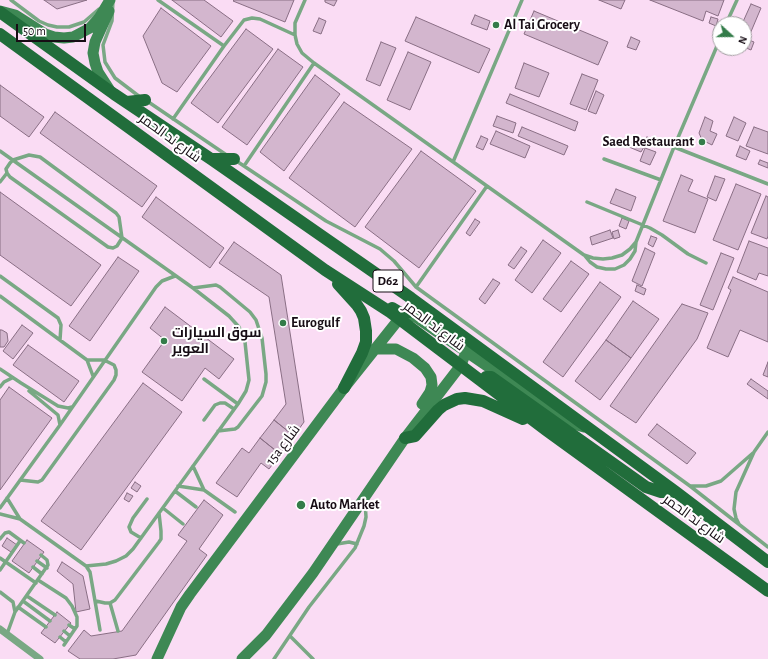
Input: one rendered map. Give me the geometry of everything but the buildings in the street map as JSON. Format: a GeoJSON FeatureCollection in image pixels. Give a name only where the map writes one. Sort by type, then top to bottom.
{"type":"FeatureCollection","features":[{"type":"Feature","properties":{"kind":"main road"},"geometry":{"type":"LineString","coordinates":[[0,11],[15,15],[45,34],[64,38],[73,37],[90,28],[111,0]]}},
{"type":"Feature","properties":{"kind":"main road"},"geometry":{"type":"LineString","coordinates":[[111,0],[108,15],[95,42],[93,53],[98,72],[114,94]]}},
{"type":"Feature","properties":{"kind":"main road","name":"شارع ند الحمر"},"geometry":{"type":"LineString","coordinates":[[0,11],[114,94],[414,292],[466,338],[676,492],[768,562]]}},
{"type":"Feature","properties":{"kind":"main road","name":"شارع ند الحمر"},"geometry":{"type":"LineString","coordinates":[[0,34],[268,227],[325,270],[399,319],[546,430],[768,592]]}},
{"type":"Feature","properties":{"kind":"main road"},"geometry":{"type":"LineString","coordinates":[[126,102],[145,100]]}},
{"type":"Feature","properties":{"kind":"main road"},"geometry":{"type":"LineString","coordinates":[[211,159],[239,163]]}},
{"type":"Feature","properties":{"kind":"main road"},"geometry":{"type":"LineString","coordinates":[[268,227],[278,230],[298,240],[399,312],[406,313],[411,309],[413,306],[414,292]]}},
{"type":"Feature","properties":{"kind":"main road"},"geometry":{"type":"LineString","coordinates":[[325,270],[357,304],[366,325],[364,348],[344,388]]}},
{"type":"Feature","properties":{"kind":"main road"},"geometry":{"type":"LineString","coordinates":[[399,319],[412,316],[417,318],[563,418],[577,425],[588,428]]}},
{"type":"Feature","properties":{"kind":"main road","name":"15a شارع"},"geometry":{"type":"LineString","coordinates":[[157,659],[181,607],[344,388],[399,319]]}},
{"type":"Feature","properties":{"kind":"main road"},"geometry":{"type":"LineString","coordinates":[[242,659],[266,635],[332,546],[405,438],[460,365],[466,352],[466,338]]}},
{"type":"Feature","properties":{"kind":"main road"},"geometry":{"type":"LineString","coordinates":[[374,349],[391,348],[405,353],[419,363],[431,377],[432,385],[430,392],[414,416],[405,438]]}},
{"type":"Feature","properties":{"kind":"main road"},"geometry":{"type":"LineString","coordinates":[[483,382],[486,376],[491,377],[646,487],[660,492],[676,492]]}},
{"type":"Feature","properties":{"kind":"main road"},"geometry":{"type":"LineString","coordinates":[[405,438],[415,436],[444,405],[458,399],[465,398],[493,404],[546,430]]}},
{"type":"Feature","properties":{"kind":"street"},"geometry":{"type":"LineString","coordinates":[[0,629],[40,659]]}},
{"type":"Feature","properties":{"kind":"lane"},"geometry":{"type":"LineString","coordinates":[[11,0],[39,20],[48,25],[57,27],[69,27],[84,22],[111,0],[114,13],[104,45],[105,62],[115,78],[123,85],[333,226],[380,249],[394,261],[410,282],[414,292],[690,486],[768,547]]}},
{"type":"Feature","properties":{"kind":"lane"},"geometry":{"type":"LineString","coordinates":[[158,0],[224,46]]}},
{"type":"Feature","properties":{"kind":"lane"},"geometry":{"type":"LineString","coordinates":[[305,0],[295,23],[294,35],[302,53],[584,255],[597,267],[606,269],[615,269],[624,265],[635,251],[636,242],[643,224],[713,56]]}},
{"type":"Feature","properties":{"kind":"lane"},"geometry":{"type":"LineString","coordinates":[[453,162],[522,0]]}},
{"type":"Feature","properties":{"kind":"lane"},"geometry":{"type":"LineString","coordinates":[[730,16],[737,0]]}},
{"type":"Feature","properties":{"kind":"lane"},"geometry":{"type":"LineString","coordinates":[[173,119],[241,23],[248,18],[260,19],[294,35]]}},
{"type":"Feature","properties":{"kind":"lane"},"geometry":{"type":"LineString","coordinates":[[239,163],[314,63]]}},
{"type":"Feature","properties":{"kind":"lane"},"geometry":{"type":"LineString","coordinates":[[674,147],[768,184]]}},
{"type":"Feature","properties":{"kind":"lane"},"geometry":{"type":"LineString","coordinates":[[0,151],[193,288],[235,321],[243,335],[249,380],[246,391],[238,404],[141,538],[126,556],[116,561],[86,566]]}},
{"type":"Feature","properties":{"kind":"lane"},"geometry":{"type":"LineString","coordinates":[[0,182],[7,173],[8,166],[13,160],[35,156],[44,160],[116,213],[119,217],[122,238],[117,246],[113,248],[108,247],[10,177],[7,173]]}},
{"type":"Feature","properties":{"kind":"lane"},"geometry":{"type":"LineString","coordinates":[[604,159],[661,180]]}},
{"type":"Feature","properties":{"kind":"lane"},"geometry":{"type":"LineString","coordinates":[[414,292],[487,186]]}},
{"type":"Feature","properties":{"kind":"lane"},"geometry":{"type":"LineString","coordinates":[[587,202],[643,224],[662,234],[688,254],[706,263]]}},
{"type":"Feature","properties":{"kind":"lane"},"geometry":{"type":"LineString","coordinates":[[584,255],[593,258],[612,258],[630,249],[636,242]]}},
{"type":"Feature","properties":{"kind":"lane"},"geometry":{"type":"LineString","coordinates":[[0,276],[58,318],[61,325],[60,340]]}},
{"type":"Feature","properties":{"kind":"lane"},"geometry":{"type":"LineString","coordinates":[[0,508],[156,287],[168,278],[175,276]]}},
{"type":"Feature","properties":{"kind":"lane"},"geometry":{"type":"LineString","coordinates":[[193,288],[216,285],[220,287],[250,312],[256,320],[262,338],[266,374],[266,382],[262,396],[238,427],[235,429],[218,431]]}},
{"type":"Feature","properties":{"kind":"lane"},"geometry":{"type":"LineString","coordinates":[[0,296],[87,360],[93,376]]}},
{"type":"Feature","properties":{"kind":"lane"},"geometry":{"type":"LineString","coordinates":[[20,480],[38,482],[42,480],[114,380],[116,370],[114,365],[104,360],[87,360]]}},
{"type":"Feature","properties":{"kind":"lane"},"geometry":{"type":"LineString","coordinates":[[0,369],[58,406],[63,408],[72,407]]}},
{"type":"Feature","properties":{"kind":"lane"},"geometry":{"type":"LineString","coordinates":[[0,387],[4,382],[12,378]]}},
{"type":"Feature","properties":{"kind":"lane"},"geometry":{"type":"LineString","coordinates":[[204,379],[238,404]]}},
{"type":"Feature","properties":{"kind":"lane"},"geometry":{"type":"LineString","coordinates":[[21,383],[58,415],[60,425]]}},
{"type":"Feature","properties":{"kind":"lane"},"geometry":{"type":"LineString","coordinates":[[204,420],[215,405],[220,403],[225,403],[234,409]]}},
{"type":"Feature","properties":{"kind":"lane"},"geometry":{"type":"LineString","coordinates":[[740,525],[736,518],[734,501],[739,484],[754,452],[768,432]]}},
{"type":"Feature","properties":{"kind":"lane"},"geometry":{"type":"LineString","coordinates":[[690,486],[706,486],[721,481],[754,452]]}},
{"type":"Feature","properties":{"kind":"lane"},"geometry":{"type":"LineString","coordinates":[[192,466],[204,490]]}},
{"type":"Feature","properties":{"kind":"lane"},"geometry":{"type":"LineString","coordinates":[[178,486],[204,490],[235,512]]}},
{"type":"Feature","properties":{"kind":"lane"},"geometry":{"type":"LineString","coordinates":[[175,491],[196,508]]}},
{"type":"Feature","properties":{"kind":"lane"},"geometry":{"type":"LineString","coordinates":[[274,659],[309,607],[350,556],[357,544],[361,536],[366,517],[364,497]]}},
{"type":"Feature","properties":{"kind":"lane"},"geometry":{"type":"LineString","coordinates":[[7,498],[20,519]]}},
{"type":"Feature","properties":{"kind":"lane"},"geometry":{"type":"LineString","coordinates":[[141,538],[131,532],[129,527],[133,518],[147,499]]}},
{"type":"Feature","properties":{"kind":"lane"},"geometry":{"type":"LineString","coordinates":[[163,508],[183,524]]}},
{"type":"Feature","properties":{"kind":"lane"},"geometry":{"type":"LineString","coordinates":[[96,601],[110,603],[115,600],[161,539],[159,513]]}},
{"type":"Feature","properties":{"kind":"lane"},"geometry":{"type":"LineString","coordinates":[[0,514],[20,519],[86,566],[91,576],[100,630]]}},
{"type":"Feature","properties":{"kind":"lane"},"geometry":{"type":"LineString","coordinates":[[0,539],[5,533],[9,532],[24,543]]}},
{"type":"Feature","properties":{"kind":"lane"},"geometry":{"type":"LineString","coordinates":[[0,570],[20,540]]}},
{"type":"Feature","properties":{"kind":"lane"},"geometry":{"type":"LineString","coordinates":[[332,546],[343,542],[357,544]]}},
{"type":"Feature","properties":{"kind":"lane"},"geometry":{"type":"LineString","coordinates":[[16,546],[20,549]]}},
{"type":"Feature","properties":{"kind":"lane"},"geometry":{"type":"LineString","coordinates":[[12,552],[16,555]]}},
{"type":"Feature","properties":{"kind":"lane"},"geometry":{"type":"LineString","coordinates":[[7,634],[18,607],[47,568],[49,562],[41,556]]}},
{"type":"Feature","properties":{"kind":"lane"},"geometry":{"type":"LineString","coordinates":[[0,558],[62,595],[69,602],[78,620],[77,626],[65,643],[60,637]]}},
{"type":"Feature","properties":{"kind":"lane"},"geometry":{"type":"LineString","coordinates":[[37,561],[47,568]]}},
{"type":"Feature","properties":{"kind":"lane"},"geometry":{"type":"LineString","coordinates":[[33,567],[42,574]]}},
{"type":"Feature","properties":{"kind":"lane"},"geometry":{"type":"LineString","coordinates":[[0,592],[13,602],[15,612]]}},
{"type":"Feature","properties":{"kind":"lane"},"geometry":{"type":"LineString","coordinates":[[27,596],[55,615]]}},
{"type":"Feature","properties":{"kind":"lane"},"geometry":{"type":"LineString","coordinates":[[23,601],[50,621]]}},
{"type":"Feature","properties":{"kind":"lane"},"geometry":{"type":"LineString","coordinates":[[110,603],[118,631]]}},
{"type":"Feature","properties":{"kind":"lane"},"geometry":{"type":"LineString","coordinates":[[18,607],[46,627]]}},
{"type":"Feature","properties":{"kind":"lane"},"geometry":{"type":"LineString","coordinates":[[69,625],[75,629]]}},
{"type":"Feature","properties":{"kind":"lane"},"geometry":{"type":"LineString","coordinates":[[64,631],[70,636]]}},
{"type":"Feature","properties":{"kind":"lane"},"geometry":{"type":"LineString","coordinates":[[290,636],[313,659]]}},
{"type":"Feature","properties":{"kind":"place","name":"Al Tai Grocery"},"geometry":{"type":"Point","coordinates":[496,25]}},
{"type":"Feature","properties":{"kind":"place","name":"Saed Restaurant"},"geometry":{"type":"Point","coordinates":[702,142]}},
{"type":"Feature","properties":{"kind":"place","name":"Eurogulf"},"geometry":{"type":"Point","coordinates":[283,323]}},
{"type":"Feature","properties":{"kind":"place","name":"سوق السيارات العوير"},"geometry":{"type":"Point","coordinates":[164,341]}},
{"type":"Feature","properties":{"kind":"place","name":"Auto Market"},"geometry":{"type":"Point","coordinates":[301,505]}}]}
